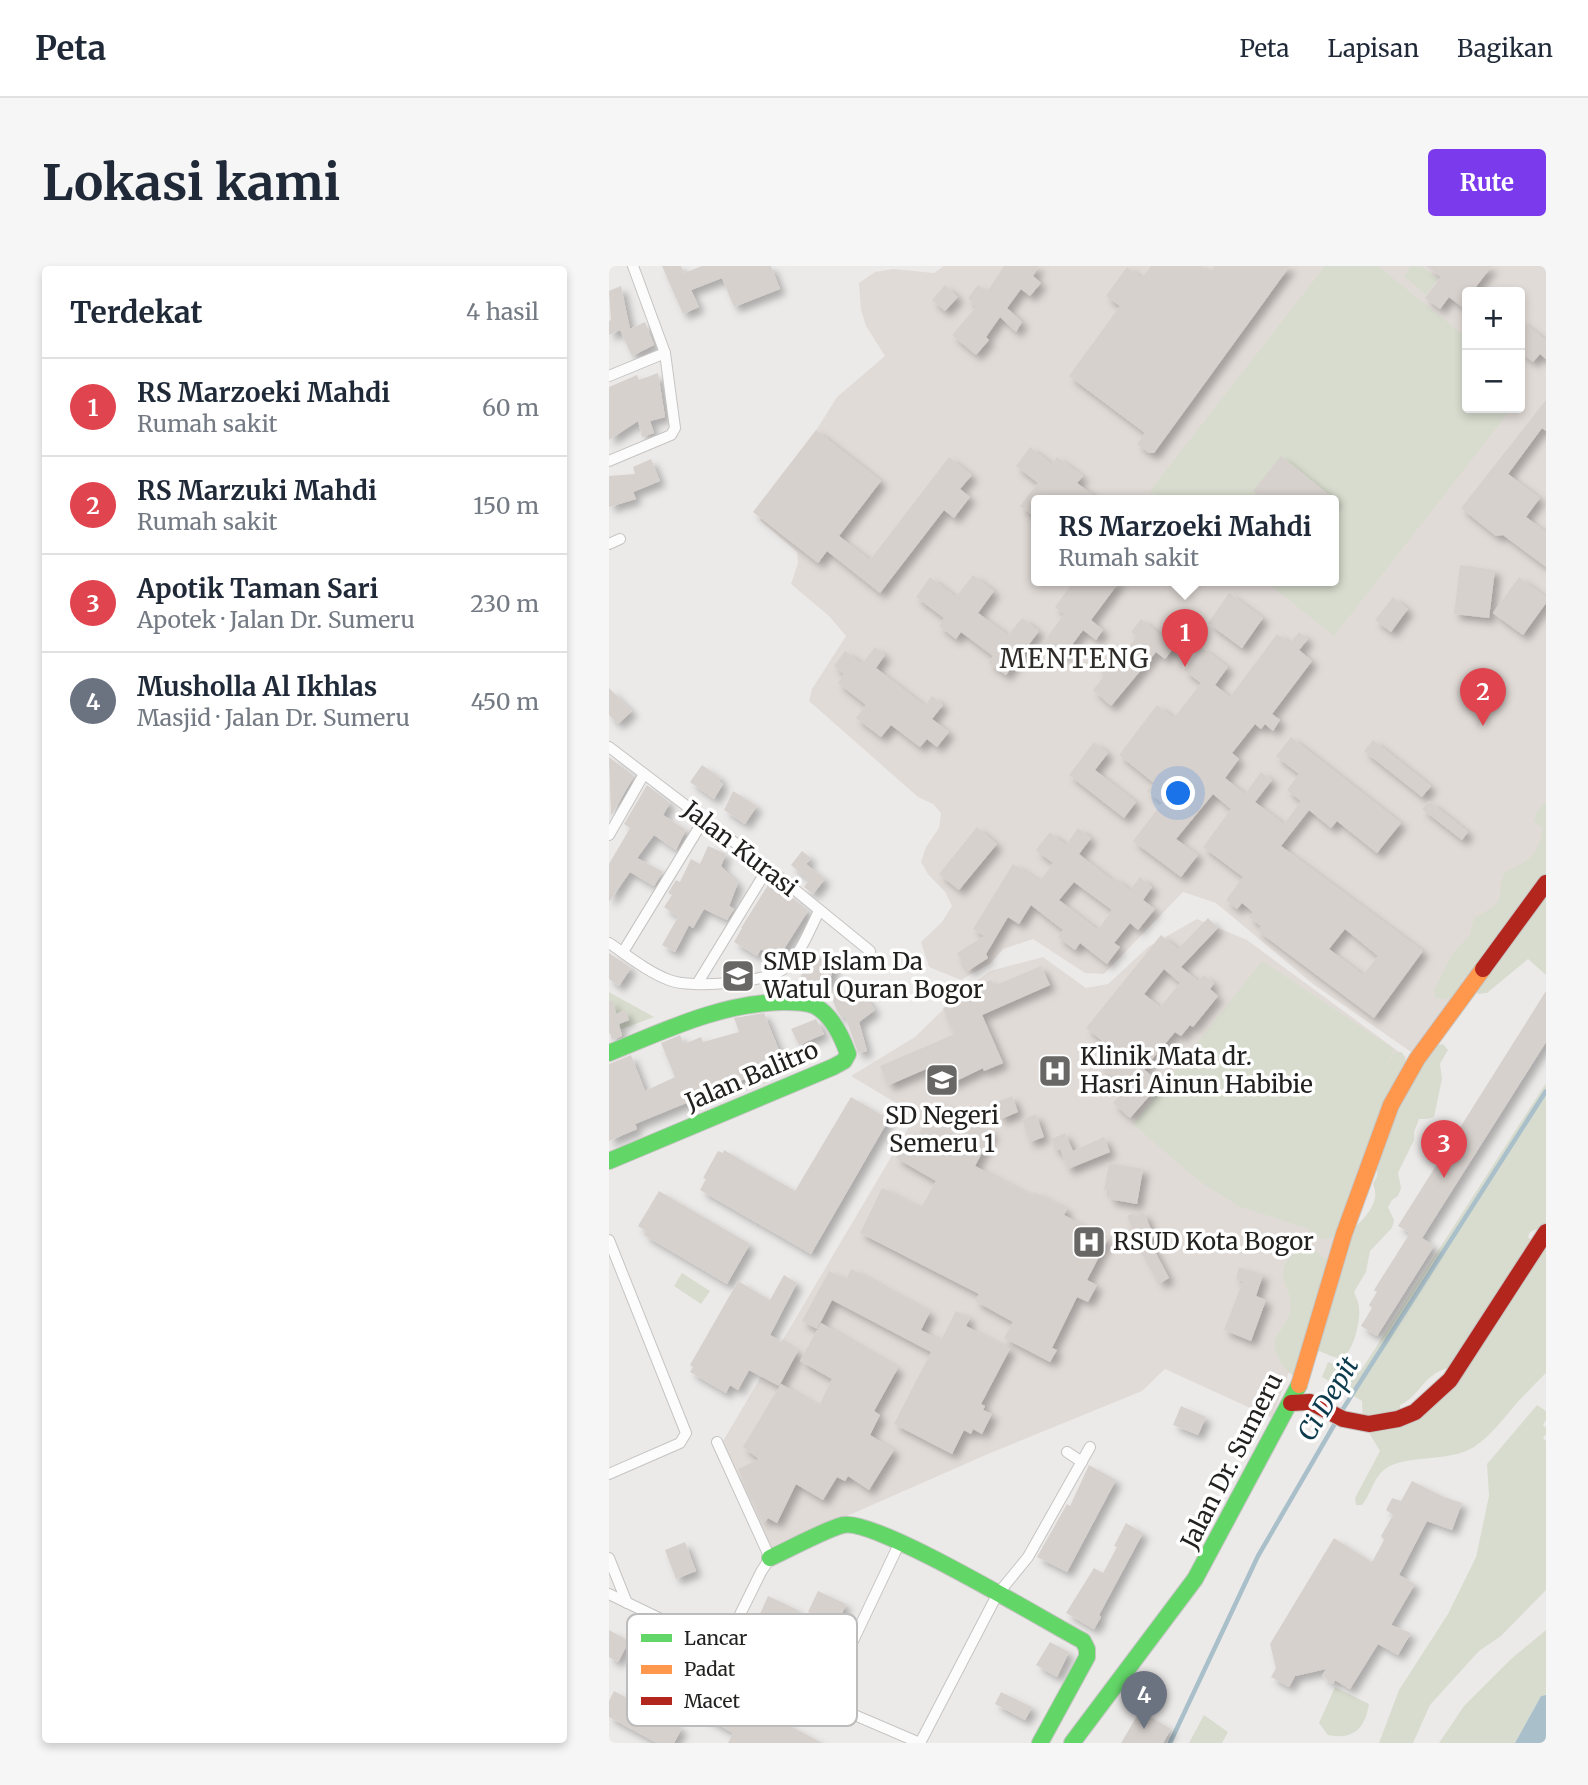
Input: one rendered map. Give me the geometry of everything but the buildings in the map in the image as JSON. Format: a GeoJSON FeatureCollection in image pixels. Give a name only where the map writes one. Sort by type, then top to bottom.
{"type":"FeatureCollection","features":[{"type":"Feature","properties":{"kind":"main road","name":"Jalan Dr. Sumeru"},"geometry":{"type":"LineString","coordinates":[[1072,1743],[1195,1579],[1291,1403],[1299,1386],[1344,1234],[1391,1105],[1417,1059],[1546,883]]}},
{"type":"Feature","properties":{"kind":"main road","name":"Jalan Balitro"},"geometry":{"type":"LineString","coordinates":[[609,1054],[721,1009],[745,1004],[780,1002],[804,1003],[818,1008],[836,1029],[848,1054],[833,1067],[609,1161]]}},
{"type":"Feature","properties":{"kind":"main road"},"geometry":{"type":"LineString","coordinates":[[1291,1403],[1314,1405],[1343,1419],[1369,1424],[1415,1412],[1450,1380],[1546,1232]]}},
{"type":"Feature","properties":{"kind":"main road"},"geometry":{"type":"LineString","coordinates":[[1299,1386],[1314,1405]]}},
{"type":"Feature","properties":{"kind":"main road"},"geometry":{"type":"LineString","coordinates":[[770,1558],[848,1523],[861,1525],[899,1542],[1083,1641],[1087,1657],[1039,1743]]}},
{"type":"Feature","properties":{"kind":"street"},"geometry":{"type":"LineString","coordinates":[[609,461],[671,435],[675,428],[665,353],[633,266]]}},
{"type":"Feature","properties":{"kind":"street"},"geometry":{"type":"LineString","coordinates":[[609,376],[665,353]]}},
{"type":"Feature","properties":{"kind":"street"},"geometry":{"type":"LineString","coordinates":[[609,544],[620,539]]}},
{"type":"Feature","properties":{"kind":"street","name":"Jalan Kurasi"},"geometry":{"type":"LineString","coordinates":[[609,747],[768,868],[870,951]]}},
{"type":"Feature","properties":{"kind":"street"},"geometry":{"type":"LineString","coordinates":[[609,835],[644,774]]}},
{"type":"Feature","properties":{"kind":"street"},"geometry":{"type":"LineString","coordinates":[[622,952],[703,821]]}},
{"type":"Feature","properties":{"kind":"street"},"geometry":{"type":"LineString","coordinates":[[697,984],[768,868]]}},
{"type":"Feature","properties":{"kind":"street"},"geometry":{"type":"LineString","coordinates":[[609,943],[667,980],[697,984],[763,977],[782,970],[792,960],[819,911]]}},
{"type":"Feature","properties":{"kind":"street"},"geometry":{"type":"LineString","coordinates":[[609,1240],[686,1433],[680,1443],[609,1474]]}},
{"type":"Feature","properties":{"kind":"street"},"geometry":{"type":"LineString","coordinates":[[717,1442],[770,1558],[740,1614]]}},
{"type":"Feature","properties":{"kind":"street"},"geometry":{"type":"LineString","coordinates":[[857,1716],[920,1743],[997,1595],[1028,1557],[1090,1447]]}},
{"type":"Feature","properties":{"kind":"street"},"geometry":{"type":"LineString","coordinates":[[1067,1452],[1082,1462]]}},
{"type":"Feature","properties":{"kind":"street"},"geometry":{"type":"LineString","coordinates":[[857,1632],[899,1542]]}},
{"type":"Feature","properties":{"kind":"street"},"geometry":{"type":"LineString","coordinates":[[609,1558],[627,1603]]}},
{"type":"Feature","properties":{"kind":"street"},"geometry":{"type":"LineString","coordinates":[[609,1594],[650,1614]]}},
{"type":"Feature","properties":{"kind":"shaded area"},"geometry":{"type":"Polygon","coordinates":[[[944,266],[1546,266],[1546,870],[1414,1054],[1313,984],[1216,903],[1183,892],[1104,974],[1085,973],[1033,939],[1003,949],[991,963],[961,980],[929,967],[921,942],[942,922],[952,906],[945,892],[921,862],[926,847],[939,828],[941,813],[933,804],[918,797],[809,701],[812,689],[846,636],[829,616],[791,584],[798,563],[797,552],[760,520],[837,397],[885,356],[866,326],[861,310],[859,283],[875,272],[893,269],[934,273],[944,266]]]}},
{"type":"Feature","properties":{"kind":"shaded area"},"geometry":{"type":"Polygon","coordinates":[[[1325,266],[1378,266],[1462,334],[1462,413],[1508,413],[1334,636],[1271,586],[1339,586],[1339,495],[1155,495],[1150,491],[1325,266]]]}},
{"type":"Feature","properties":{"kind":"shaded area"},"geometry":{"type":"Polygon","coordinates":[[[1411,266],[1421,266],[1438,279],[1426,295],[1404,276],[1411,266]]]}},
{"type":"Feature","properties":{"kind":"shaded area"},"geometry":{"type":"Polygon","coordinates":[[[1546,802],[1546,975],[1528,959],[1487,993],[1479,994],[1473,990],[1480,961],[1461,982],[1461,996],[1456,994],[1449,999],[1435,998],[1434,990],[1453,953],[1470,935],[1474,918],[1498,902],[1505,872],[1527,860],[1535,851],[1543,828],[1534,821],[1536,812],[1546,802]]]}},
{"type":"Feature","properties":{"kind":"shaded area","name":"RSUD Kota Bogor"},"geometry":{"type":"Polygon","coordinates":[[[1197,919],[1247,940],[1406,1057],[1272,1418],[1165,1369],[1142,1391],[988,1454],[772,1549],[723,1441],[916,1115],[851,1076],[915,1037],[959,994],[990,971],[1043,957],[1086,988],[1108,984],[1148,947],[1197,919]]]}},
{"type":"Feature","properties":{"kind":"shaded area"},"geometry":{"type":"Polygon","coordinates":[[[1262,961],[1394,1049],[1385,1069],[1394,1053],[1402,1052],[1408,1065],[1434,1046],[1443,1044],[1448,1050],[1440,1064],[1442,1079],[1434,1117],[1419,1119],[1414,1140],[1398,1173],[1401,1188],[1388,1207],[1394,1220],[1392,1228],[1370,1251],[1366,1272],[1354,1292],[1359,1313],[1349,1351],[1340,1358],[1319,1351],[1309,1370],[1295,1377],[1278,1358],[1275,1346],[1275,1340],[1291,1308],[1291,1299],[1283,1277],[1284,1267],[1291,1256],[1308,1246],[1329,1261],[1342,1241],[1372,1207],[1375,1200],[1373,1184],[1377,1167],[1343,1234],[1321,1238],[1309,1229],[1238,1206],[1199,1181],[1133,1124],[1262,961]]]}},
{"type":"Feature","properties":{"kind":"shaded area"},"geometry":{"type":"Polygon","coordinates":[[[609,992],[654,1017],[609,1034],[609,992]]]}},
{"type":"Feature","properties":{"kind":"shaded area"},"geometry":{"type":"Polygon","coordinates":[[[1546,1083],[1546,1225],[1530,1232],[1528,1237],[1538,1246],[1546,1234],[1546,1373],[1480,1443],[1452,1455],[1393,1464],[1378,1477],[1362,1505],[1356,1505],[1355,1498],[1380,1451],[1363,1423],[1362,1401],[1322,1377],[1328,1362],[1360,1372],[1546,1083]],[[1447,1368],[1432,1376],[1412,1397],[1400,1405],[1400,1418],[1450,1380],[1447,1368]]]}},
{"type":"Feature","properties":{"kind":"shaded area"},"geometry":{"type":"Polygon","coordinates":[[[682,1273],[710,1291],[701,1304],[674,1286],[682,1273]]]}},
{"type":"Feature","properties":{"kind":"shaded area"},"geometry":{"type":"Polygon","coordinates":[[[1537,1405],[1546,1411],[1543,1425],[1546,1434],[1543,1438],[1546,1441],[1546,1590],[1501,1636],[1479,1651],[1430,1705],[1413,1743],[1379,1743],[1399,1690],[1448,1614],[1476,1557],[1489,1496],[1487,1464],[1537,1405]]]}},
{"type":"Feature","properties":{"kind":"shaded area"},"geometry":{"type":"Polygon","coordinates":[[[1546,1630],[1546,1695],[1541,1696],[1515,1743],[1439,1743],[1464,1706],[1511,1659],[1546,1630]]]}},
{"type":"Feature","properties":{"kind":"shaded area"},"geometry":{"type":"Polygon","coordinates":[[[1335,1687],[1369,1704],[1361,1726],[1344,1736],[1328,1735],[1319,1723],[1335,1687]]]}},
{"type":"Feature","properties":{"kind":"shaded area"},"geometry":{"type":"Polygon","coordinates":[[[1204,1715],[1228,1732],[1222,1743],[1189,1743],[1204,1715]]]}},
{"type":"Feature","properties":{"kind":"water"},"geometry":{"type":"Polygon","coordinates":[[[1546,1695],[1546,1743],[1515,1743],[1541,1696],[1546,1695]]]}},
{"type":"Feature","properties":{"kind":"waterway","name":"Ci Depit"},"geometry":{"type":"LineString","coordinates":[[1341,1412],[1546,1091]]}},
{"type":"Feature","properties":{"kind":"waterway","name":"Ci Depit"},"geometry":{"type":"LineString","coordinates":[[1170,1743],[1258,1556],[1337,1420]]}},
{"type":"Feature","properties":{"kind":"traffic: fast"},"geometry":{"type":"LineString","coordinates":[[609,1053],[694,1019],[738,1007],[787,1002],[808,1004],[821,1010],[836,1027],[848,1054],[844,1061],[833,1067],[609,1161]]}},
{"type":"Feature","properties":{"kind":"traffic: fast"},"geometry":{"type":"LineString","coordinates":[[1072,1743],[1195,1579],[1299,1385]]}},
{"type":"Feature","properties":{"kind":"traffic: fast"},"geometry":{"type":"LineString","coordinates":[[770,1558],[835,1527],[861,1527],[923,1553],[1083,1641],[1087,1657],[1040,1743]]}},
{"type":"Feature","properties":{"kind":"traffic: slow"},"geometry":{"type":"LineString","coordinates":[[1299,1385],[1344,1234],[1391,1105],[1417,1059],[1483,969]]}},
{"type":"Feature","properties":{"kind":"traffic: jam"},"geometry":{"type":"LineString","coordinates":[[1483,969],[1546,883]]}},
{"type":"Feature","properties":{"kind":"traffic: jam"},"geometry":{"type":"LineString","coordinates":[[1291,1403],[1310,1402],[1343,1419],[1369,1424],[1398,1419],[1415,1412],[1450,1380],[1546,1232]]}},
{"type":"Feature","properties":{"kind":"place","name":"RS Marzoeki Mahdi"},"geometry":{"type":"Point","coordinates":[1185,667]}},
{"type":"Feature","properties":{"kind":"place","name":"RS Marzuki Mahdi"},"geometry":{"type":"Point","coordinates":[1483,726]}},
{"type":"Feature","properties":{"kind":"place","name":"SMP Islam Da Watul Quran Bogor"},"geometry":{"type":"Point","coordinates":[738,976]}},
{"type":"Feature","properties":{"kind":"place","name":"Klinik Mata dr. Hasri Ainun Habibie"},"geometry":{"type":"Point","coordinates":[1055,1071]}},
{"type":"Feature","properties":{"kind":"place","name":"SD Negeri Semeru 1"},"geometry":{"type":"Point","coordinates":[942,1080]}},
{"type":"Feature","properties":{"kind":"place","name":"Apotik Taman Sari"},"geometry":{"type":"Point","coordinates":[1444,1178]}},
{"type":"Feature","properties":{"kind":"place","name":"RSUD Kota Bogor"},"geometry":{"type":"Point","coordinates":[1089,1242]}},
{"type":"Feature","properties":{"kind":"place","name":"Musholla Al Ikhlas"},"geometry":{"type":"Point","coordinates":[1144,1729]}},
{"type":"Feature","properties":{"kind":"district","name":"MENTENG"},"geometry":{"type":"Point","coordinates":[1075,659]}}]}
